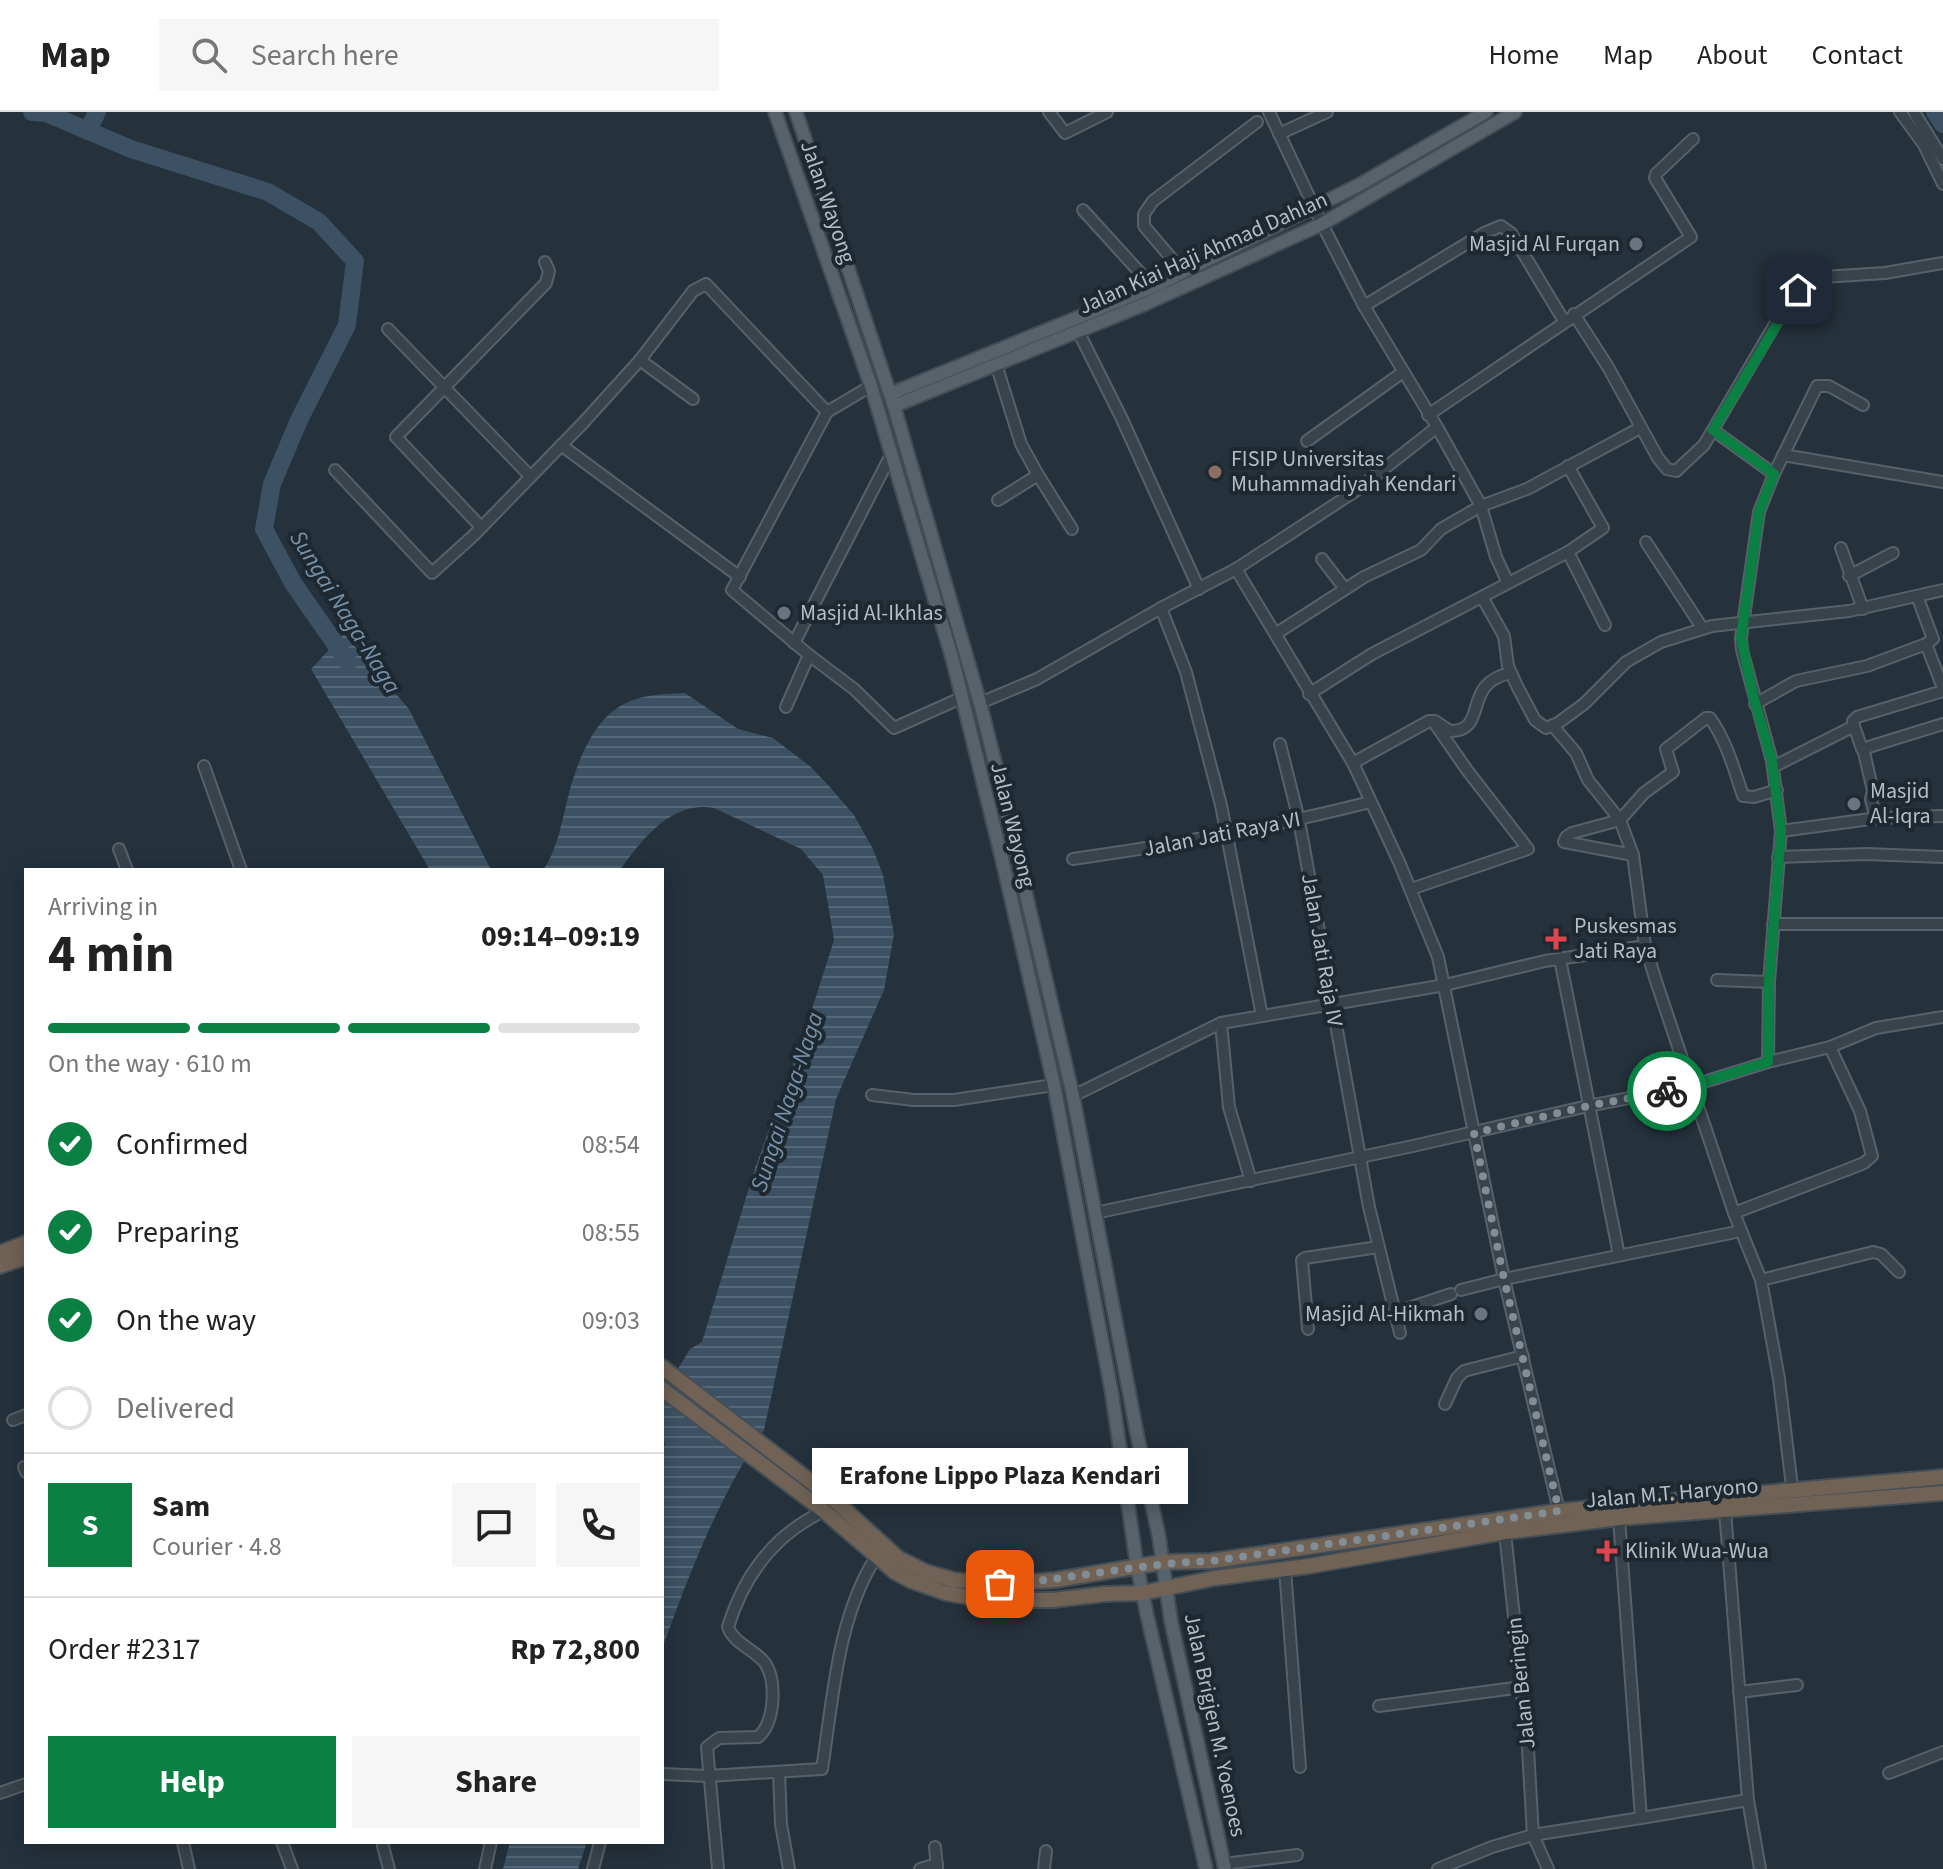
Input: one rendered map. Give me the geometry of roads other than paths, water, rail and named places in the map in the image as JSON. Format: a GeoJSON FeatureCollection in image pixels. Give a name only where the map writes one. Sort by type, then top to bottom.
{"type":"FeatureCollection","features":[{"type":"Feature","properties":{"kind":"highway"},"geometry":{"type":"LineString","coordinates":[[0,1253],[24,1244]]}},
{"type":"Feature","properties":{"kind":"highway"},"geometry":{"type":"LineString","coordinates":[[0,1266],[24,1258]]}},
{"type":"Feature","properties":{"kind":"highway","name":"Jalan M.T. Haryono"},"geometry":{"type":"LineString","coordinates":[[664,1369],[832,1498],[898,1558],[926,1572],[954,1580],[1000,1584],[1055,1580],[1164,1562],[1211,1561],[1559,1511],[1943,1477]]}},
{"type":"Feature","properties":{"kind":"highway","name":"Jalan M.T. Haryono"},"geometry":{"type":"LineString","coordinates":[[664,1390],[824,1511],[876,1557],[912,1581],[946,1593],[987,1600],[1053,1600],[1142,1593],[1215,1578],[1505,1532],[1619,1518],[1943,1493]]}},
{"type":"Feature","properties":{"kind":"main road","name":"Jalan Wayong"},"geometry":{"type":"LineString","coordinates":[[775,112],[871,386],[953,661],[1054,1085],[1112,1394],[1137,1566]]}},
{"type":"Feature","properties":{"kind":"main road","name":"Jalan Wayong"},"geometry":{"type":"LineString","coordinates":[[796,112],[896,398],[980,703],[1073,1096],[1164,1562]]}},
{"type":"Feature","properties":{"kind":"main road","name":"Jalan Kiai Haji Ahmad Dahlan"},"geometry":{"type":"LineString","coordinates":[[896,398],[1153,287],[1359,185],[1469,116],[1486,112]]}},
{"type":"Feature","properties":{"kind":"main road","name":"Jalan Kiai Haji Ahmad Dahlan"},"geometry":{"type":"LineString","coordinates":[[896,398],[996,364],[1145,304],[1322,224],[1515,112]]}},
{"type":"Feature","properties":{"kind":"main road"},"geometry":{"type":"LineString","coordinates":[[803,191],[820,185]]}},
{"type":"Feature","properties":{"kind":"main road","name":"Jalan Brigjen M. Yoenoes"},"geometry":{"type":"LineString","coordinates":[[1164,1562],[1171,1621],[1224,1867]]}},
{"type":"Feature","properties":{"kind":"main road","name":"Jalan Brigjen M. Yoenoes"},"geometry":{"type":"LineString","coordinates":[[1137,1566],[1206,1869]]}},
{"type":"Feature","properties":{"kind":"street"},"geometry":{"type":"LineString","coordinates":[[1049,112],[1065,133],[1107,112]]}},
{"type":"Feature","properties":{"kind":"street"},"geometry":{"type":"LineString","coordinates":[[1269,112],[1364,306],[1481,506],[1496,557],[1508,583]]}},
{"type":"Feature","properties":{"kind":"street"},"geometry":{"type":"LineString","coordinates":[[1279,134],[1327,112]]}},
{"type":"Feature","properties":{"kind":"street"},"geometry":{"type":"LineString","coordinates":[[1900,112],[1924,145],[1943,184]]}},
{"type":"Feature","properties":{"kind":"street"},"geometry":{"type":"LineString","coordinates":[[1914,112],[1943,159]]}},
{"type":"Feature","properties":{"kind":"street"},"geometry":{"type":"LineString","coordinates":[[1183,272],[1144,226],[1144,214],[1153,201],[1257,122]]}},
{"type":"Feature","properties":{"kind":"street"},"geometry":{"type":"LineString","coordinates":[[1428,415],[1691,237],[1655,178],[1693,139]]}},
{"type":"Feature","properties":{"kind":"street"},"geometry":{"type":"LineString","coordinates":[[1083,210],[1153,287]]}},
{"type":"Feature","properties":{"kind":"street"},"geometry":{"type":"LineString","coordinates":[[1364,306],[1484,233],[1501,226],[1511,233],[1564,321]]}},
{"type":"Feature","properties":{"kind":"street"},"geometry":{"type":"LineString","coordinates":[[481,527],[396,437],[546,283],[549,271],[545,262]]}},
{"type":"Feature","properties":{"kind":"street"},"geometry":{"type":"LineString","coordinates":[[1574,314],[1665,467],[1676,471],[1698,453],[1788,302],[1807,281],[1943,263]]}},
{"type":"Feature","properties":{"kind":"street"},"geometry":{"type":"LineString","coordinates":[[335,470],[430,573],[481,527],[561,445],[640,360],[693,291],[706,284],[827,412]]}},
{"type":"Feature","properties":{"kind":"street"},"geometry":{"type":"LineString","coordinates":[[388,329],[530,476]]}},
{"type":"Feature","properties":{"kind":"street"},"geometry":{"type":"LineString","coordinates":[[1078,331],[1122,419],[1199,589]]}},
{"type":"Feature","properties":{"kind":"street"},"geometry":{"type":"LineString","coordinates":[[640,360],[693,399]]}},
{"type":"Feature","properties":{"kind":"street"},"geometry":{"type":"LineString","coordinates":[[996,364],[1015,427],[1038,475],[1072,529]]}},
{"type":"Feature","properties":{"kind":"street"},"geometry":{"type":"LineString","coordinates":[[1307,441],[1403,372]]}},
{"type":"Feature","properties":{"kind":"street"},"geometry":{"type":"LineString","coordinates":[[871,386],[827,412],[732,590],[854,689],[894,728],[961,698]]}},
{"type":"Feature","properties":{"kind":"street"},"geometry":{"type":"LineString","coordinates":[[1768,1062],[1769,982],[1781,831],[1773,767],[1742,650],[1759,512],[1817,386],[1829,386],[1863,405]]}},
{"type":"Feature","properties":{"kind":"street"},"geometry":{"type":"LineString","coordinates":[[980,703],[1037,679],[1236,569],[1357,490],[1437,427]]}},
{"type":"Feature","properties":{"kind":"street"},"geometry":{"type":"LineString","coordinates":[[1277,633],[1345,589],[1421,550],[1441,529],[1481,506],[1527,489],[1640,428]]}},
{"type":"Feature","properties":{"kind":"street"},"geometry":{"type":"LineString","coordinates":[[1713,430],[1774,474]]}},
{"type":"Feature","properties":{"kind":"street"},"geometry":{"type":"LineString","coordinates":[[561,445],[740,577]]}},
{"type":"Feature","properties":{"kind":"street"},"geometry":{"type":"LineString","coordinates":[[794,643],[891,455]]}},
{"type":"Feature","properties":{"kind":"street"},"geometry":{"type":"LineString","coordinates":[[1783,455],[1943,482]]}},
{"type":"Feature","properties":{"kind":"street"},"geometry":{"type":"LineString","coordinates":[[1309,694],[1372,654],[1454,614],[1508,583],[1526,577],[1603,528],[1568,466]]}},
{"type":"Feature","properties":{"kind":"street"},"geometry":{"type":"LineString","coordinates":[[998,500],[1038,475]]}},
{"type":"Feature","properties":{"kind":"street"},"geometry":{"type":"LineString","coordinates":[[1646,542],[1703,629]]}},
{"type":"Feature","properties":{"kind":"street"},"geometry":{"type":"LineString","coordinates":[[1841,548],[1863,609]]}},
{"type":"Feature","properties":{"kind":"street"},"geometry":{"type":"LineString","coordinates":[[1568,552],[1605,625]]}},
{"type":"Feature","properties":{"kind":"street"},"geometry":{"type":"LineString","coordinates":[[1849,576],[1893,553]]}},
{"type":"Feature","properties":{"kind":"street"},"geometry":{"type":"LineString","coordinates":[[1322,559],[1345,589]]}},
{"type":"Feature","properties":{"kind":"street"},"geometry":{"type":"LineString","coordinates":[[1236,569],[1353,763],[1427,924],[1445,985],[1504,1279],[1559,1511]]}},
{"type":"Feature","properties":{"kind":"street"},"geometry":{"type":"LineString","coordinates":[[1482,597],[1504,636],[1511,673],[1535,720],[1546,728],[1584,704],[1633,657],[1661,642],[1703,629],[1863,609],[1943,590]]}},
{"type":"Feature","properties":{"kind":"street"},"geometry":{"type":"LineString","coordinates":[[1755,704],[1796,681],[1867,666],[1926,644],[1933,639],[1917,596]]}},
{"type":"Feature","properties":{"kind":"street"},"geometry":{"type":"LineString","coordinates":[[1161,608],[1186,672],[1227,833],[1262,1016]]}},
{"type":"Feature","properties":{"kind":"street"},"geometry":{"type":"LineString","coordinates":[[1876,819],[1863,748],[1853,721],[1943,687],[1926,644]]}},
{"type":"Feature","properties":{"kind":"street"},"geometry":{"type":"LineString","coordinates":[[786,707],[809,655]]}},
{"type":"Feature","properties":{"kind":"street"},"geometry":{"type":"LineString","coordinates":[[1433,721],[1450,731],[1468,726],[1484,685],[1511,673]]}},
{"type":"Feature","properties":{"kind":"street"},"geometry":{"type":"LineString","coordinates":[[1633,855],[1564,842],[1572,833],[1620,820],[1644,793],[1673,772],[1666,749],[1709,717],[1733,761],[1743,796],[1754,797],[1777,790]]}},
{"type":"Feature","properties":{"kind":"street"},"geometry":{"type":"LineString","coordinates":[[1353,763],[1433,721]]}},
{"type":"Feature","properties":{"kind":"street"},"geometry":{"type":"LineString","coordinates":[[1411,889],[1528,849],[1433,721]]}},
{"type":"Feature","properties":{"kind":"street"},"geometry":{"type":"LineString","coordinates":[[1863,748],[1943,724]]}},
{"type":"Feature","properties":{"kind":"street"},"geometry":{"type":"LineString","coordinates":[[1553,726],[1576,753],[1588,780],[1620,820],[1633,855],[1645,946],[1734,1213],[1761,1280],[1779,1379],[1794,1505]]}},
{"type":"Feature","properties":{"kind":"street"},"geometry":{"type":"LineString","coordinates":[[1773,767],[1854,726]]}},
{"type":"Feature","properties":{"kind":"street","name":"Jalan Jati Raja IV"},"geometry":{"type":"LineString","coordinates":[[1280,744],[1299,820],[1378,1247],[1400,1333]]}},
{"type":"Feature","properties":{"kind":"street"},"geometry":{"type":"LineString","coordinates":[[204,766],[240,868]]}},
{"type":"Feature","properties":{"kind":"street","name":"Jalan Jati Raya VI"},"geometry":{"type":"LineString","coordinates":[[1073,859],[1190,842],[1370,802]]}},
{"type":"Feature","properties":{"kind":"street"},"geometry":{"type":"LineString","coordinates":[[1781,831],[1876,819],[1943,816]]}},
{"type":"Feature","properties":{"kind":"street"},"geometry":{"type":"LineString","coordinates":[[119,849],[126,868]]}},
{"type":"Feature","properties":{"kind":"street"},"geometry":{"type":"LineString","coordinates":[[1778,857],[1866,854],[1943,857]]}},
{"type":"Feature","properties":{"kind":"street"},"geometry":{"type":"LineString","coordinates":[[1773,924],[1943,924]]}},
{"type":"Feature","properties":{"kind":"street"},"geometry":{"type":"LineString","coordinates":[[1073,1096],[1221,1023],[1445,985],[1560,959],[1645,946]]}},
{"type":"Feature","properties":{"kind":"street"},"geometry":{"type":"LineString","coordinates":[[1560,959],[1619,1255]]}},
{"type":"Feature","properties":{"kind":"street"},"geometry":{"type":"LineString","coordinates":[[1717,980],[1769,982]]}},
{"type":"Feature","properties":{"kind":"street"},"geometry":{"type":"LineString","coordinates":[[1095,1213],[1691,1086],[1830,1047],[1876,1028],[1943,1017]]}},
{"type":"Feature","properties":{"kind":"street"},"geometry":{"type":"LineString","coordinates":[[1221,1023],[1229,1107],[1251,1181]]}},
{"type":"Feature","properties":{"kind":"street"},"geometry":{"type":"LineString","coordinates":[[1734,1213],[1849,1169],[1872,1156],[1860,1111],[1830,1047]]}},
{"type":"Feature","properties":{"kind":"street"},"geometry":{"type":"LineString","coordinates":[[872,1095],[914,1100],[954,1100],[1054,1085]]}},
{"type":"Feature","properties":{"kind":"street"},"geometry":{"type":"LineString","coordinates":[[1394,1313],[1504,1279],[1741,1231]]}},
{"type":"Feature","properties":{"kind":"street"},"geometry":{"type":"LineString","coordinates":[[1308,1329],[1302,1260],[1378,1247]]}},
{"type":"Feature","properties":{"kind":"street"},"geometry":{"type":"LineString","coordinates":[[1761,1280],[1873,1252],[1881,1254],[1899,1272]]}},
{"type":"Feature","properties":{"kind":"street"},"geometry":{"type":"LineString","coordinates":[[1445,1404],[1457,1378],[1464,1371],[1523,1356]]}},
{"type":"Feature","properties":{"kind":"street"},"geometry":{"type":"LineString","coordinates":[[13,1420],[24,1416]]}},
{"type":"Feature","properties":{"kind":"street"},"geometry":{"type":"LineString","coordinates":[[1725,1510],[1748,1800],[1760,1869]]}},
{"type":"Feature","properties":{"kind":"street"},"geometry":{"type":"LineString","coordinates":[[718,1869],[708,1776],[709,1744],[719,1738],[758,1737],[771,1716],[771,1680],[766,1665],[730,1633],[728,1627],[733,1611],[761,1560],[780,1538],[801,1522],[824,1511]]}},
{"type":"Feature","properties":{"kind":"street"},"geometry":{"type":"LineString","coordinates":[[1619,1518],[1641,1818]]}},
{"type":"Feature","properties":{"kind":"street","name":"Jalan Beringin"},"geometry":{"type":"LineString","coordinates":[[1505,1532],[1522,1687],[1533,1835],[1548,1869]]}},
{"type":"Feature","properties":{"kind":"street"},"geometry":{"type":"LineString","coordinates":[[664,1774],[708,1776],[822,1769],[848,1625],[866,1573],[876,1557]]}},
{"type":"Feature","properties":{"kind":"street"},"geometry":{"type":"LineString","coordinates":[[1285,1569],[1300,1767]]}},
{"type":"Feature","properties":{"kind":"street"},"geometry":{"type":"LineString","coordinates":[[1739,1692],[1797,1685]]}},
{"type":"Feature","properties":{"kind":"street"},"geometry":{"type":"LineString","coordinates":[[1379,1706],[1522,1687]]}},
{"type":"Feature","properties":{"kind":"street"},"geometry":{"type":"LineString","coordinates":[[1889,1773],[1943,1752]]}},
{"type":"Feature","properties":{"kind":"street"},"geometry":{"type":"LineString","coordinates":[[779,1772],[781,1824],[789,1869]]}},
{"type":"Feature","properties":{"kind":"street"},"geometry":{"type":"LineString","coordinates":[[0,1793],[24,1785]]}},
{"type":"Feature","properties":{"kind":"street"},"geometry":{"type":"LineString","coordinates":[[1438,1869],[1492,1847],[1533,1835],[1748,1800]]}},
{"type":"Feature","properties":{"kind":"street"},"geometry":{"type":"LineString","coordinates":[[183,1844],[189,1869]]}},
{"type":"Feature","properties":{"kind":"street"},"geometry":{"type":"LineString","coordinates":[[283,1844],[292,1869]]}},
{"type":"Feature","properties":{"kind":"street"},"geometry":{"type":"LineString","coordinates":[[485,1869],[491,1844]]}},
{"type":"Feature","properties":{"kind":"street"},"geometry":{"type":"LineString","coordinates":[[593,1869],[599,1844]]}},
{"type":"Feature","properties":{"kind":"street"},"geometry":{"type":"LineString","coordinates":[[383,1846],[389,1869]]}},
{"type":"Feature","properties":{"kind":"street"},"geometry":{"type":"LineString","coordinates":[[920,1869],[937,1867],[935,1847]]}},
{"type":"Feature","properties":{"kind":"street"},"geometry":{"type":"LineString","coordinates":[[1044,1869],[1046,1851]]}},
{"type":"Feature","properties":{"kind":"street"},"geometry":{"type":"LineString","coordinates":[[1224,1867],[1297,1855]]}},
{"type":"Feature","properties":{"kind":"water"},"geometry":{"type":"Polygon","coordinates":[[[344,634],[409,709],[490,868],[429,868],[311,669],[344,634]]]}},
{"type":"Feature","properties":{"kind":"water"},"geometry":{"type":"Polygon","coordinates":[[[685,693],[738,729],[773,738],[811,767],[854,815],[873,849],[883,875],[894,934],[884,990],[836,1099],[764,1430],[719,1509],[664,1644],[664,1392],[690,1349],[702,1342],[755,1168],[804,1034],[834,940],[823,875],[801,849],[714,808],[699,807],[672,816],[648,835],[622,868],[544,868],[558,839],[579,763],[593,734],[612,712],[624,704],[654,695],[685,693]]]}},
{"type":"Feature","properties":{"kind":"water"},"geometry":{"type":"Polygon","coordinates":[[[509,1844],[586,1844],[578,1869],[503,1869],[509,1844]]]}},
{"type":"Feature","properties":{"kind":"waterway","name":"Sungai Naga-Naga"},"geometry":{"type":"LineString","coordinates":[[32,112],[46,113],[131,149],[268,192],[319,222],[355,261],[347,325],[299,420],[272,484],[264,529],[293,583],[348,662]]}},
{"type":"Feature","properties":{"kind":"waterway"},"geometry":{"type":"LineString","coordinates":[[88,131],[97,112]]}},
{"type":"Feature","properties":{"kind":"waterway"},"geometry":{"type":"LineString","coordinates":[[1935,112],[1943,124]]}},
{"type":"Feature","properties":{"kind":"place","name":"Masjid Al Furqan"},"geometry":{"type":"Point","coordinates":[1636,244]}},
{"type":"Feature","properties":{"kind":"place","name":"FISIP Universitas Muhammadiyah Kendari"},"geometry":{"type":"Point","coordinates":[1215,472]}},
{"type":"Feature","properties":{"kind":"place","name":"Masjid Al-Ikhlas"},"geometry":{"type":"Point","coordinates":[784,613]}},
{"type":"Feature","properties":{"kind":"place","name":"Masjid Al-Iqra"},"geometry":{"type":"Point","coordinates":[1854,804]}},
{"type":"Feature","properties":{"kind":"place","name":"Puskesmas Jati Raya"},"geometry":{"type":"Point","coordinates":[1556,939]}},
{"type":"Feature","properties":{"kind":"place","name":"Masjid Al-Hikmah"},"geometry":{"type":"Point","coordinates":[1481,1314]}},
{"type":"Feature","properties":{"kind":"place","name":"Klinik Wua-Wua"},"geometry":{"type":"Point","coordinates":[1607,1551]}},
{"type":"Feature","properties":{"kind":"place","name":"Erafone Lippo Plaza Kendari"},"geometry":{"type":"Point","coordinates":[1000,1584]}}]}
